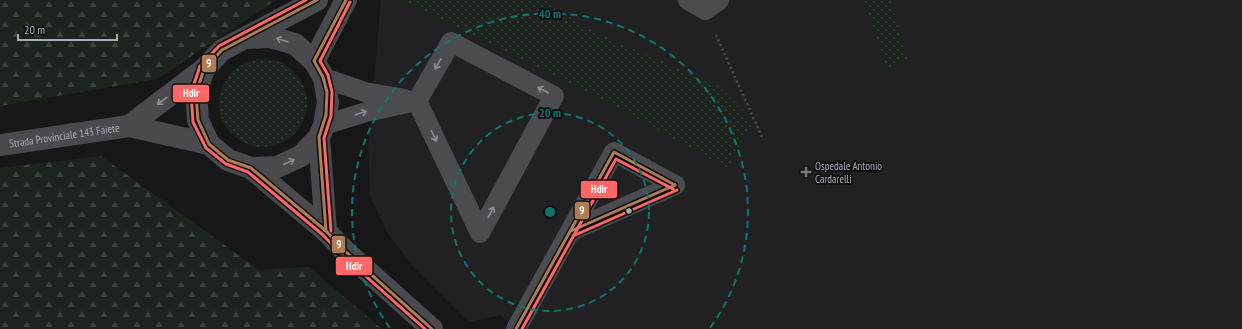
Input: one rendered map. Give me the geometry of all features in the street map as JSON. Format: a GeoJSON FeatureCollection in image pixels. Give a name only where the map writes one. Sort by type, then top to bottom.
{"type":"FeatureCollection","features":[{"type":"Feature","properties":{"kind":"main road","name":"Strada Provinciale 143 Faiete"},"geometry":{"type":"LineString","coordinates":[[129,126],[204,69],[222,50],[317,0]]}},
{"type":"Feature","properties":{"kind":"main road"},"geometry":{"type":"LineString","coordinates":[[326,230],[321,131],[328,102],[319,69],[346,0]]}},
{"type":"Feature","properties":{"kind":"main road","name":"Strada Provinciale 143 Faiete"},"geometry":{"type":"LineString","coordinates":[[245,38],[270,37],[295,44],[319,69]]}},
{"type":"Feature","properties":{"kind":"main road","name":"Strada Provinciale 143 Faiete"},"geometry":{"type":"LineString","coordinates":[[204,69],[196,94],[198,120],[209,144],[228,160],[251,168],[277,167],[301,156],[321,131]]}},
{"type":"Feature","properties":{"kind":"main road","name":"Strada Provinciale 143 Faiete"},"geometry":{"type":"LineString","coordinates":[[0,145],[129,126],[209,144]]}},
{"type":"Feature","properties":{"kind":"main road"},"geometry":{"type":"LineString","coordinates":[[251,168],[326,230],[345,252],[432,329]]}},
{"type":"Feature","properties":{"kind":"lane"},"geometry":{"type":"LineString","coordinates":[[688,0],[712,5]]}},
{"type":"Feature","properties":{"kind":"lane"},"geometry":{"type":"LineString","coordinates":[[321,131],[366,112],[417,101],[451,42],[554,96],[480,233],[417,101]]}},
{"type":"Feature","properties":{"kind":"lane"},"geometry":{"type":"LineString","coordinates":[[319,69],[365,92],[417,101]]}},
{"type":"Feature","properties":{"kind":"lane"},"geometry":{"type":"LineString","coordinates":[[516,329],[614,152],[675,185],[571,231]]}},
{"type":"Feature","properties":{"kind":"path"},"geometry":{"type":"LineString","coordinates":[[712,5],[762,137]]}},
{"type":"Feature","properties":{"kind":"shaded area","name":"Ospedale Antonio Cardarelli"},"geometry":{"type":"Polygon","coordinates":[[[381,0],[1242,0],[1242,329],[516,329],[500,315],[469,322],[411,264],[387,232],[370,196],[368,148],[381,0]]]}},
{"type":"Feature","properties":{"kind":"green space"},"geometry":{"type":"Polygon","coordinates":[[[0,0],[276,0],[157,79],[0,106],[0,0]]]}},
{"type":"Feature","properties":{"kind":"green space"},"geometry":{"type":"Polygon","coordinates":[[[404,0],[550,0],[556,8],[586,28],[718,86],[753,122],[727,168],[599,97],[404,0]]]}},
{"type":"Feature","properties":{"kind":"green space"},"geometry":{"type":"Polygon","coordinates":[[[863,0],[890,0],[908,59],[887,68],[863,0]]]}},
{"type":"Feature","properties":{"kind":"green space"},"geometry":{"type":"Polygon","coordinates":[[[254,59],[272,59],[288,66],[300,78],[307,94],[307,112],[300,128],[288,140],[272,147],[254,147],[238,140],[226,128],[219,112],[219,94],[226,78],[238,66],[254,59]]]}},
{"type":"Feature","properties":{"kind":"green space"},"geometry":{"type":"Polygon","coordinates":[[[101,156],[259,270],[309,267],[382,329],[0,329],[0,168],[101,156]]]}},
{"type":"Feature","properties":{"kind":"transit line","name":"Hdir"},"geometry":{"type":"LineString","coordinates":[[306,0],[219,46],[200,66],[191,93],[193,122],[206,148],[226,164],[248,172],[323,235],[342,255],[425,329]]}},
{"type":"Feature","properties":{"kind":"transit line","name":"9"},"geometry":{"type":"LineString","coordinates":[[317,0],[222,50],[204,69],[196,94],[198,120],[209,144],[228,160],[251,168],[326,231],[345,251],[432,329]]}},
{"type":"Feature","properties":{"kind":"transit line","name":"9"},"geometry":{"type":"LineString","coordinates":[[326,231],[319,137],[326,115],[327,92],[323,77],[314,61],[346,0]]}},
{"type":"Feature","properties":{"kind":"transit line","name":"Hdir"},"geometry":{"type":"LineString","coordinates":[[331,231],[324,138],[331,116],[332,92],[328,75],[320,61],[350,2]]}},
{"type":"Feature","properties":{"kind":"transit line","name":"9"},"geometry":{"type":"LineString","coordinates":[[516,329],[614,152],[675,185]]}},
{"type":"Feature","properties":{"kind":"transit line","name":"Hdir"},"geometry":{"type":"LineString","coordinates":[[522,329],[616,159],[673,189]]}},
{"type":"Feature","properties":{"kind":"transit line","name":"9"},"geometry":{"type":"LineString","coordinates":[[571,231],[675,185]]}},
{"type":"Feature","properties":{"kind":"transit line","name":"Hdir"},"geometry":{"type":"LineString","coordinates":[[573,236],[677,190]]}},
{"type":"Feature","properties":{"kind":"place","name":"Ospedale Antonio Cardarelli"},"geometry":{"type":"Point","coordinates":[806,172]}}]}
